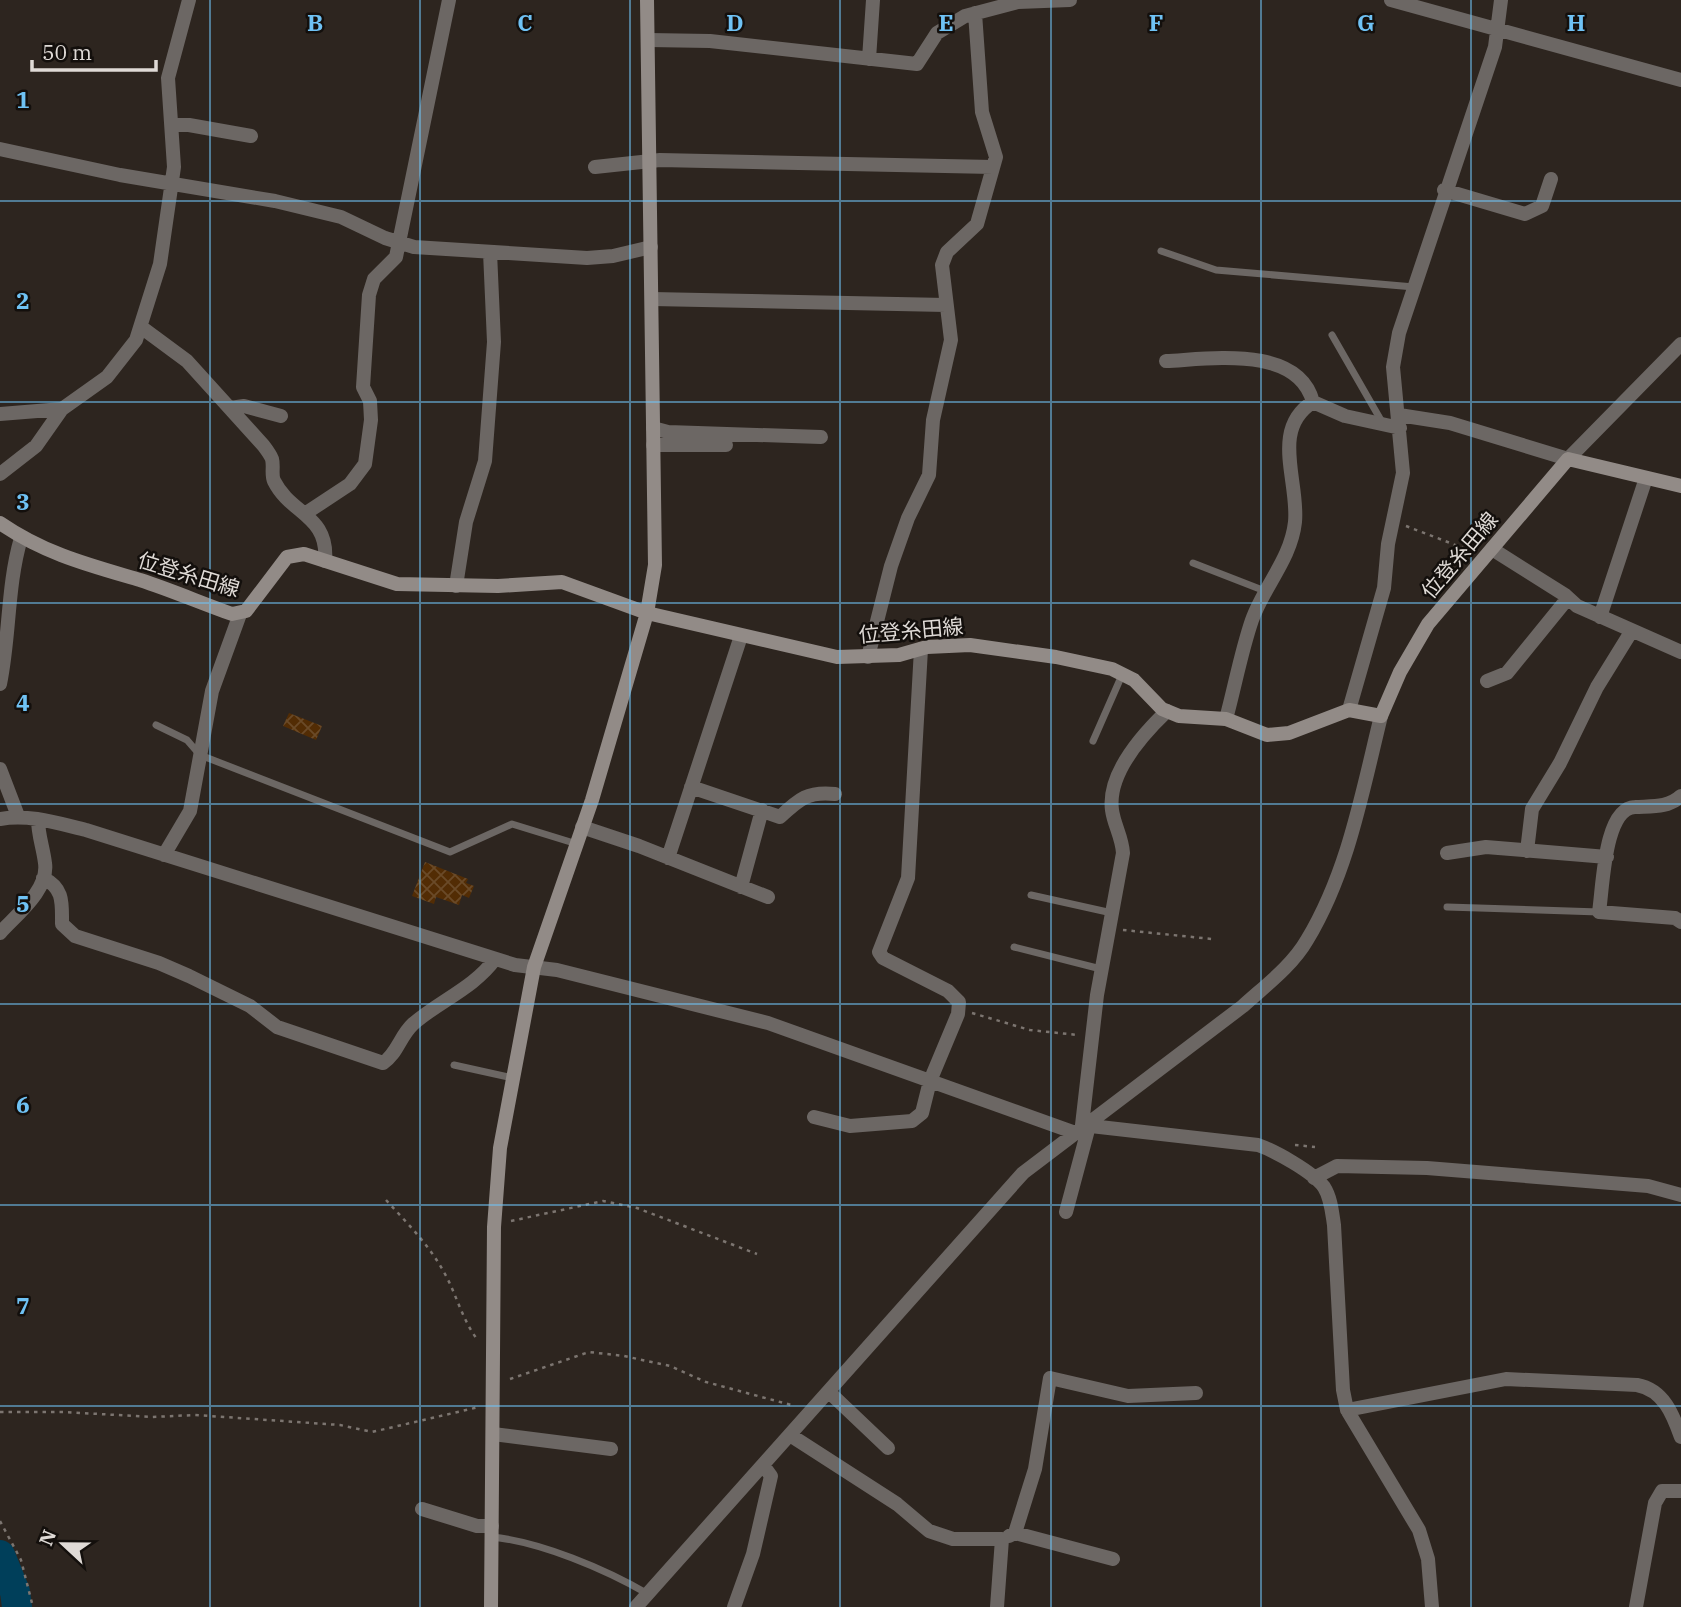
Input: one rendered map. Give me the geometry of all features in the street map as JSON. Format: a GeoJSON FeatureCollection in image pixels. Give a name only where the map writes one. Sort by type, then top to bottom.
{"type":"FeatureCollection","features":[{"type":"Feature","properties":{"kind":"main road"},"geometry":{"type":"LineString","coordinates":[[491,1607],[494,1227],[500,1148],[534,967],[577,844],[647,613],[655,565],[647,0]]}},
{"type":"Feature","properties":{"kind":"main road"},"geometry":{"type":"LineString","coordinates":[[1568,459],[1681,486]]}},
{"type":"Feature","properties":{"kind":"main road","name":"位登糸田線"},"geometry":{"type":"LineString","coordinates":[[1381,716],[1400,672],[1428,624],[1568,459]]}},
{"type":"Feature","properties":{"kind":"main road","name":"位登糸田線"},"geometry":{"type":"LineString","coordinates":[[0,523],[21,538],[82,565],[142,581],[232,614],[246,611],[287,557],[304,554],[397,583],[456,586],[562,582],[647,613],[705,624],[741,636],[837,657],[899,655],[921,649],[970,645],[1056,657],[1122,674],[1134,680],[1167,711]]}},
{"type":"Feature","properties":{"kind":"main road"},"geometry":{"type":"LineString","coordinates":[[1167,711],[1179,716],[1226,719],[1266,736],[1289,733],[1349,710],[1381,716]]}},
{"type":"Feature","properties":{"kind":"street"},"geometry":{"type":"LineString","coordinates":[[0,474],[36,446],[62,409],[107,377],[136,340],[160,264],[172,182],[172,125],[168,78],[189,0]]}},
{"type":"Feature","properties":{"kind":"street"},"geometry":{"type":"LineString","coordinates":[[306,513],[350,484],[365,464],[371,421],[370,401],[363,387],[369,295],[374,279],[396,257],[449,0]]}},
{"type":"Feature","properties":{"kind":"street"},"geometry":{"type":"LineString","coordinates":[[869,58],[873,0]]}},
{"type":"Feature","properties":{"kind":"street"},"geometry":{"type":"LineString","coordinates":[[649,40],[710,41],[917,64],[937,33],[975,13],[1018,2],[1070,0]]}},
{"type":"Feature","properties":{"kind":"street"},"geometry":{"type":"LineString","coordinates":[[1391,0],[1681,80]]}},
{"type":"Feature","properties":{"kind":"street"},"geometry":{"type":"LineString","coordinates":[[1349,710],[1384,588],[1392,522],[1402,473],[1400,421],[1393,367],[1399,333],[1444,190],[1495,47],[1495,29],[1501,0]]}},
{"type":"Feature","properties":{"kind":"street"},"geometry":{"type":"LineString","coordinates":[[868,657],[891,566],[908,518],[929,475],[933,420],[951,340],[942,265],[947,252],[977,224],[996,157],[982,112],[975,13]]}},
{"type":"Feature","properties":{"kind":"street"},"geometry":{"type":"LineString","coordinates":[[172,125],[189,125],[251,136]]}},
{"type":"Feature","properties":{"kind":"street"},"geometry":{"type":"LineString","coordinates":[[0,149],[120,176],[172,182],[220,194],[275,201],[341,217],[414,247],[587,258],[613,256],[651,247]]}},
{"type":"Feature","properties":{"kind":"street"},"geometry":{"type":"LineString","coordinates":[[594,167],[660,160],[993,167]]}},
{"type":"Feature","properties":{"kind":"street"},"geometry":{"type":"LineString","coordinates":[[1444,190],[1525,214],[1542,206],[1551,179]]}},
{"type":"Feature","properties":{"kind":"street"},"geometry":{"type":"LineString","coordinates":[[456,586],[466,522],[485,461],[494,342],[490,252]]}},
{"type":"Feature","properties":{"kind":"street"},"geometry":{"type":"LineString","coordinates":[[652,299],[946,305]]}},
{"type":"Feature","properties":{"kind":"street"},"geometry":{"type":"LineString","coordinates":[[141,327],[187,361],[263,445],[272,460],[273,480],[294,504],[306,513],[327,542],[326,561]]}},
{"type":"Feature","properties":{"kind":"street"},"geometry":{"type":"LineString","coordinates":[[1313,402],[1345,416],[1382,422],[1450,424],[1568,459],[1681,344]]}},
{"type":"Feature","properties":{"kind":"street"},"geometry":{"type":"LineString","coordinates":[[1166,362],[1209,359],[1270,362],[1299,377],[1310,390],[1313,402]]}},
{"type":"Feature","properties":{"kind":"street"},"geometry":{"type":"LineString","coordinates":[[1226,719],[1252,619],[1292,540],[1295,518],[1289,435],[1294,419],[1313,402]]}},
{"type":"Feature","properties":{"kind":"street"},"geometry":{"type":"LineString","coordinates":[[230,408],[244,406],[281,416]]}},
{"type":"Feature","properties":{"kind":"street"},"geometry":{"type":"LineString","coordinates":[[0,414],[62,409]]}},
{"type":"Feature","properties":{"kind":"street"},"geometry":{"type":"LineString","coordinates":[[653,428],[668,432],[821,437]]}},
{"type":"Feature","properties":{"kind":"street"},"geometry":{"type":"LineString","coordinates":[[653,445],[726,445]]}},
{"type":"Feature","properties":{"kind":"street"},"geometry":{"type":"LineString","coordinates":[[1600,617],[1646,478]]}},
{"type":"Feature","properties":{"kind":"street"},"geometry":{"type":"LineString","coordinates":[[0,684],[6,658],[5,601],[21,538]]}},
{"type":"Feature","properties":{"kind":"street"},"geometry":{"type":"LineString","coordinates":[[1488,553],[1568,598],[1577,606],[1630,632],[1681,652]]}},
{"type":"Feature","properties":{"kind":"street"},"geometry":{"type":"LineString","coordinates":[[1487,681],[1507,673],[1568,598]]}},
{"type":"Feature","properties":{"kind":"street"},"geometry":{"type":"LineString","coordinates":[[164,855],[190,811],[212,691],[240,614]]}},
{"type":"Feature","properties":{"kind":"street"},"geometry":{"type":"LineString","coordinates":[[1527,850],[1532,809],[1560,763],[1597,687],[1630,632]]}},
{"type":"Feature","properties":{"kind":"street"},"geometry":{"type":"LineString","coordinates":[[668,858],[741,636]]}},
{"type":"Feature","properties":{"kind":"street"},"geometry":{"type":"LineString","coordinates":[[814,1117],[850,1126],[912,1121],[922,1112],[930,1081],[959,1009],[960,1002],[948,991],[883,958],[879,952],[908,878],[921,649]]}},
{"type":"Feature","properties":{"kind":"street"},"geometry":{"type":"LineString","coordinates":[[1066,1212],[1082,1128],[1101,969],[1123,853],[1112,810],[1112,795],[1122,768],[1147,728],[1167,711]]}},
{"type":"Feature","properties":{"kind":"street"},"geometry":{"type":"LineString","coordinates":[[636,1607],[1023,1173],[1243,1006],[1277,976],[1306,942],[1341,872],[1381,716]]}},
{"type":"Feature","properties":{"kind":"street"},"geometry":{"type":"LineString","coordinates":[[0,769],[18,816]]}},
{"type":"Feature","properties":{"kind":"street"},"geometry":{"type":"LineString","coordinates":[[691,787],[780,817],[803,796],[816,792],[835,794]]}},
{"type":"Feature","properties":{"kind":"street"},"geometry":{"type":"LineString","coordinates":[[1681,796],[1674,803],[1631,807],[1618,814],[1611,828],[1599,912],[1675,918],[1681,922]]}},
{"type":"Feature","properties":{"kind":"street"},"geometry":{"type":"LineString","coordinates":[[741,887],[762,810]]}},
{"type":"Feature","properties":{"kind":"street"},"geometry":{"type":"LineString","coordinates":[[0,819],[18,816],[38,819],[164,855],[495,959],[557,970],[768,1023],[930,1081],[1082,1128],[1258,1145],[1273,1151],[1314,1178],[1330,1199],[1334,1225],[1342,1390],[1347,1409],[1419,1530],[1428,1559],[1432,1607]]}},
{"type":"Feature","properties":{"kind":"street"},"geometry":{"type":"LineString","coordinates":[[0,933],[42,886],[46,866],[38,838],[38,819]]}},
{"type":"Feature","properties":{"kind":"street"},"geometry":{"type":"LineString","coordinates":[[582,827],[768,897]]}},
{"type":"Feature","properties":{"kind":"street"},"geometry":{"type":"LineString","coordinates":[[1447,853],[1486,847],[1607,857]]}},
{"type":"Feature","properties":{"kind":"street"},"geometry":{"type":"LineString","coordinates":[[43,878],[53,883],[62,896],[62,923],[75,936],[159,963],[250,1006],[277,1027],[383,1063],[391,1057],[399,1040],[413,1024],[484,974],[495,959]]}},
{"type":"Feature","properties":{"kind":"street"},"geometry":{"type":"LineString","coordinates":[[1314,1178],[1337,1166],[1427,1168],[1648,1186],[1681,1195]]}},
{"type":"Feature","properties":{"kind":"street"},"geometry":{"type":"LineString","coordinates":[[998,1607],[1009,1536],[1035,1469],[1050,1378],[1128,1396],[1196,1393]]}},
{"type":"Feature","properties":{"kind":"street"},"geometry":{"type":"LineString","coordinates":[[1347,1409],[1506,1378],[1637,1385],[1647,1387],[1666,1403],[1681,1437]]}},
{"type":"Feature","properties":{"kind":"street"},"geometry":{"type":"LineString","coordinates":[[829,1392],[888,1448]]}},
{"type":"Feature","properties":{"kind":"street"},"geometry":{"type":"LineString","coordinates":[[492,1434],[611,1448]]}},
{"type":"Feature","properties":{"kind":"street"},"geometry":{"type":"LineString","coordinates":[[790,1435],[897,1504],[929,1531],[953,1539],[1009,1536],[1113,1559]]}},
{"type":"Feature","properties":{"kind":"street"},"geometry":{"type":"LineString","coordinates":[[734,1607],[753,1554],[771,1476],[764,1465]]}},
{"type":"Feature","properties":{"kind":"street"},"geometry":{"type":"LineString","coordinates":[[1636,1607],[1656,1503],[1662,1491],[1681,1491]]}},
{"type":"Feature","properties":{"kind":"street"},"geometry":{"type":"LineString","coordinates":[[422,1509],[492,1532]]}},
{"type":"Feature","properties":{"kind":"lane"},"geometry":{"type":"LineString","coordinates":[[1161,251],[1216,270],[1414,287]]}},
{"type":"Feature","properties":{"kind":"lane"},"geometry":{"type":"LineString","coordinates":[[1332,335],[1382,422]]}},
{"type":"Feature","properties":{"kind":"lane"},"geometry":{"type":"LineString","coordinates":[[1193,563],[1265,591]]}},
{"type":"Feature","properties":{"kind":"lane"},"geometry":{"type":"LineString","coordinates":[[1093,741],[1122,674]]}},
{"type":"Feature","properties":{"kind":"lane"},"geometry":{"type":"LineString","coordinates":[[156,725],[187,740],[200,755],[450,852],[512,824],[577,844]]}},
{"type":"Feature","properties":{"kind":"lane"},"geometry":{"type":"LineString","coordinates":[[1031,895],[1111,920]]}},
{"type":"Feature","properties":{"kind":"lane"},"geometry":{"type":"LineString","coordinates":[[1447,907],[1599,912]]}},
{"type":"Feature","properties":{"kind":"lane"},"geometry":{"type":"LineString","coordinates":[[1013,947],[1101,969]]}},
{"type":"Feature","properties":{"kind":"lane"},"geometry":{"type":"LineString","coordinates":[[454,1065],[513,1078]]}},
{"type":"Feature","properties":{"kind":"lane"},"geometry":{"type":"LineString","coordinates":[[492,1532],[599,1569],[648,1594]]}},
{"type":"Feature","properties":{"kind":"path"},"geometry":{"type":"LineString","coordinates":[[1392,522],[1488,553]]}},
{"type":"Feature","properties":{"kind":"path"},"geometry":{"type":"LineString","coordinates":[[1111,920],[1212,939]]}},
{"type":"Feature","properties":{"kind":"path"},"geometry":{"type":"LineString","coordinates":[[959,1009],[1030,1030],[1093,1037]]}},
{"type":"Feature","properties":{"kind":"path"},"geometry":{"type":"LineString","coordinates":[[386,1200],[425,1243],[446,1275],[471,1331],[482,1346],[493,1349]]}},
{"type":"Feature","properties":{"kind":"path"},"geometry":{"type":"LineString","coordinates":[[494,1227],[574,1205],[603,1201],[637,1208],[757,1254]]}},
{"type":"Feature","properties":{"kind":"path"},"geometry":{"type":"LineString","coordinates":[[493,1384],[589,1352],[670,1366],[706,1382],[811,1412]]}},
{"type":"Feature","properties":{"kind":"path"},"geometry":{"type":"LineString","coordinates":[[0,1412],[64,1412],[152,1417],[195,1415],[340,1425],[372,1432],[493,1405]]}},
{"type":"Feature","properties":{"kind":"path"},"geometry":{"type":"LineString","coordinates":[[0,1521],[21,1560],[33,1607]]}},
{"type":"Feature","properties":{"kind":"building"},"geometry":{"type":"Polygon","coordinates":[[[289,713],[322,726],[316,740],[283,726],[289,713]]]}},
{"type":"Feature","properties":{"kind":"building"},"geometry":{"type":"Polygon","coordinates":[[[425,862],[468,879],[466,883],[474,886],[469,898],[462,895],[459,905],[436,897],[434,904],[412,896],[425,862]]]}},
{"type":"Feature","properties":{"kind":"waterway"},"geometry":{"type":"LineString","coordinates":[[0,1555],[15,1592],[17,1607]]}}]}
